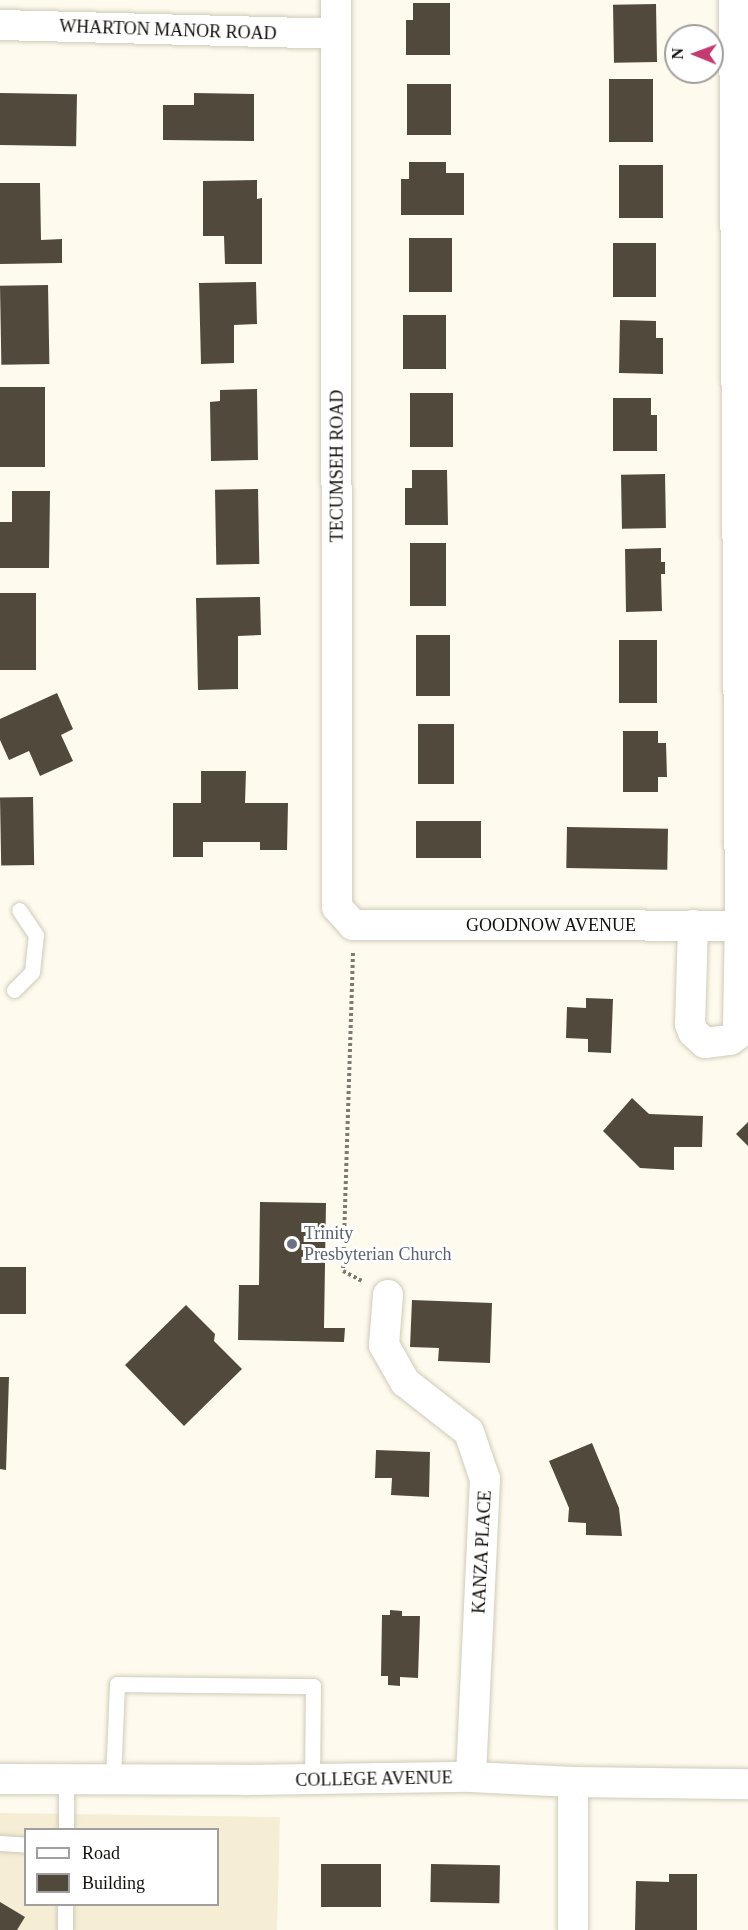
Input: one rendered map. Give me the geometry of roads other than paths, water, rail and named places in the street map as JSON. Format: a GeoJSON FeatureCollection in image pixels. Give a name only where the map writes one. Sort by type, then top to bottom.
{"type":"FeatureCollection","features":[{"type":"Feature","properties":{"kind":"street","name":"TECUMSEH ROAD"},"geometry":{"type":"LineString","coordinates":[[336,0],[337,908],[354,925]]}},
{"type":"Feature","properties":{"kind":"street"},"geometry":{"type":"LineString","coordinates":[[693,925],[690,1023],[698,1038],[705,1043],[714,1044],[730,1040],[737,1035],[744,926],[734,0]]}},
{"type":"Feature","properties":{"kind":"street","name":"WHARTON MANOR ROAD"},"geometry":{"type":"LineString","coordinates":[[0,25],[336,34]]}},
{"type":"Feature","properties":{"kind":"street","name":"GOODNOW AVENUE"},"geometry":{"type":"LineString","coordinates":[[354,925],[744,926]]}},
{"type":"Feature","properties":{"kind":"street","name":"KANZA PLACE"},"geometry":{"type":"LineString","coordinates":[[388,1295],[384,1345],[405,1382],[469,1432],[486,1479],[471,1778]]}},
{"type":"Feature","properties":{"kind":"street","name":"COLLEGE AVENUE"},"geometry":{"type":"LineString","coordinates":[[0,1779],[471,1778],[748,1784]]}},
{"type":"Feature","properties":{"kind":"street"},"geometry":{"type":"LineString","coordinates":[[573,1782],[573,1930]]}},
{"type":"Feature","properties":{"kind":"lane"},"geometry":{"type":"LineString","coordinates":[[14,990],[32,972],[36,935],[19,910]]}},
{"type":"Feature","properties":{"kind":"lane"},"geometry":{"type":"LineString","coordinates":[[113,1780],[117,1684],[313,1686],[312,1780]]}},
{"type":"Feature","properties":{"kind":"lane"},"geometry":{"type":"LineString","coordinates":[[66,1779],[66,1828]]}},
{"type":"Feature","properties":{"kind":"lane"},"geometry":{"type":"LineString","coordinates":[[0,1843],[24,1845]]}},
{"type":"Feature","properties":{"kind":"lane"},"geometry":{"type":"LineString","coordinates":[[65,1906],[65,1930]]}},
{"type":"Feature","properties":{"kind":"place","name":"Trinity Presbyterian Church"},"geometry":{"type":"Point","coordinates":[292,1244]}}]}
